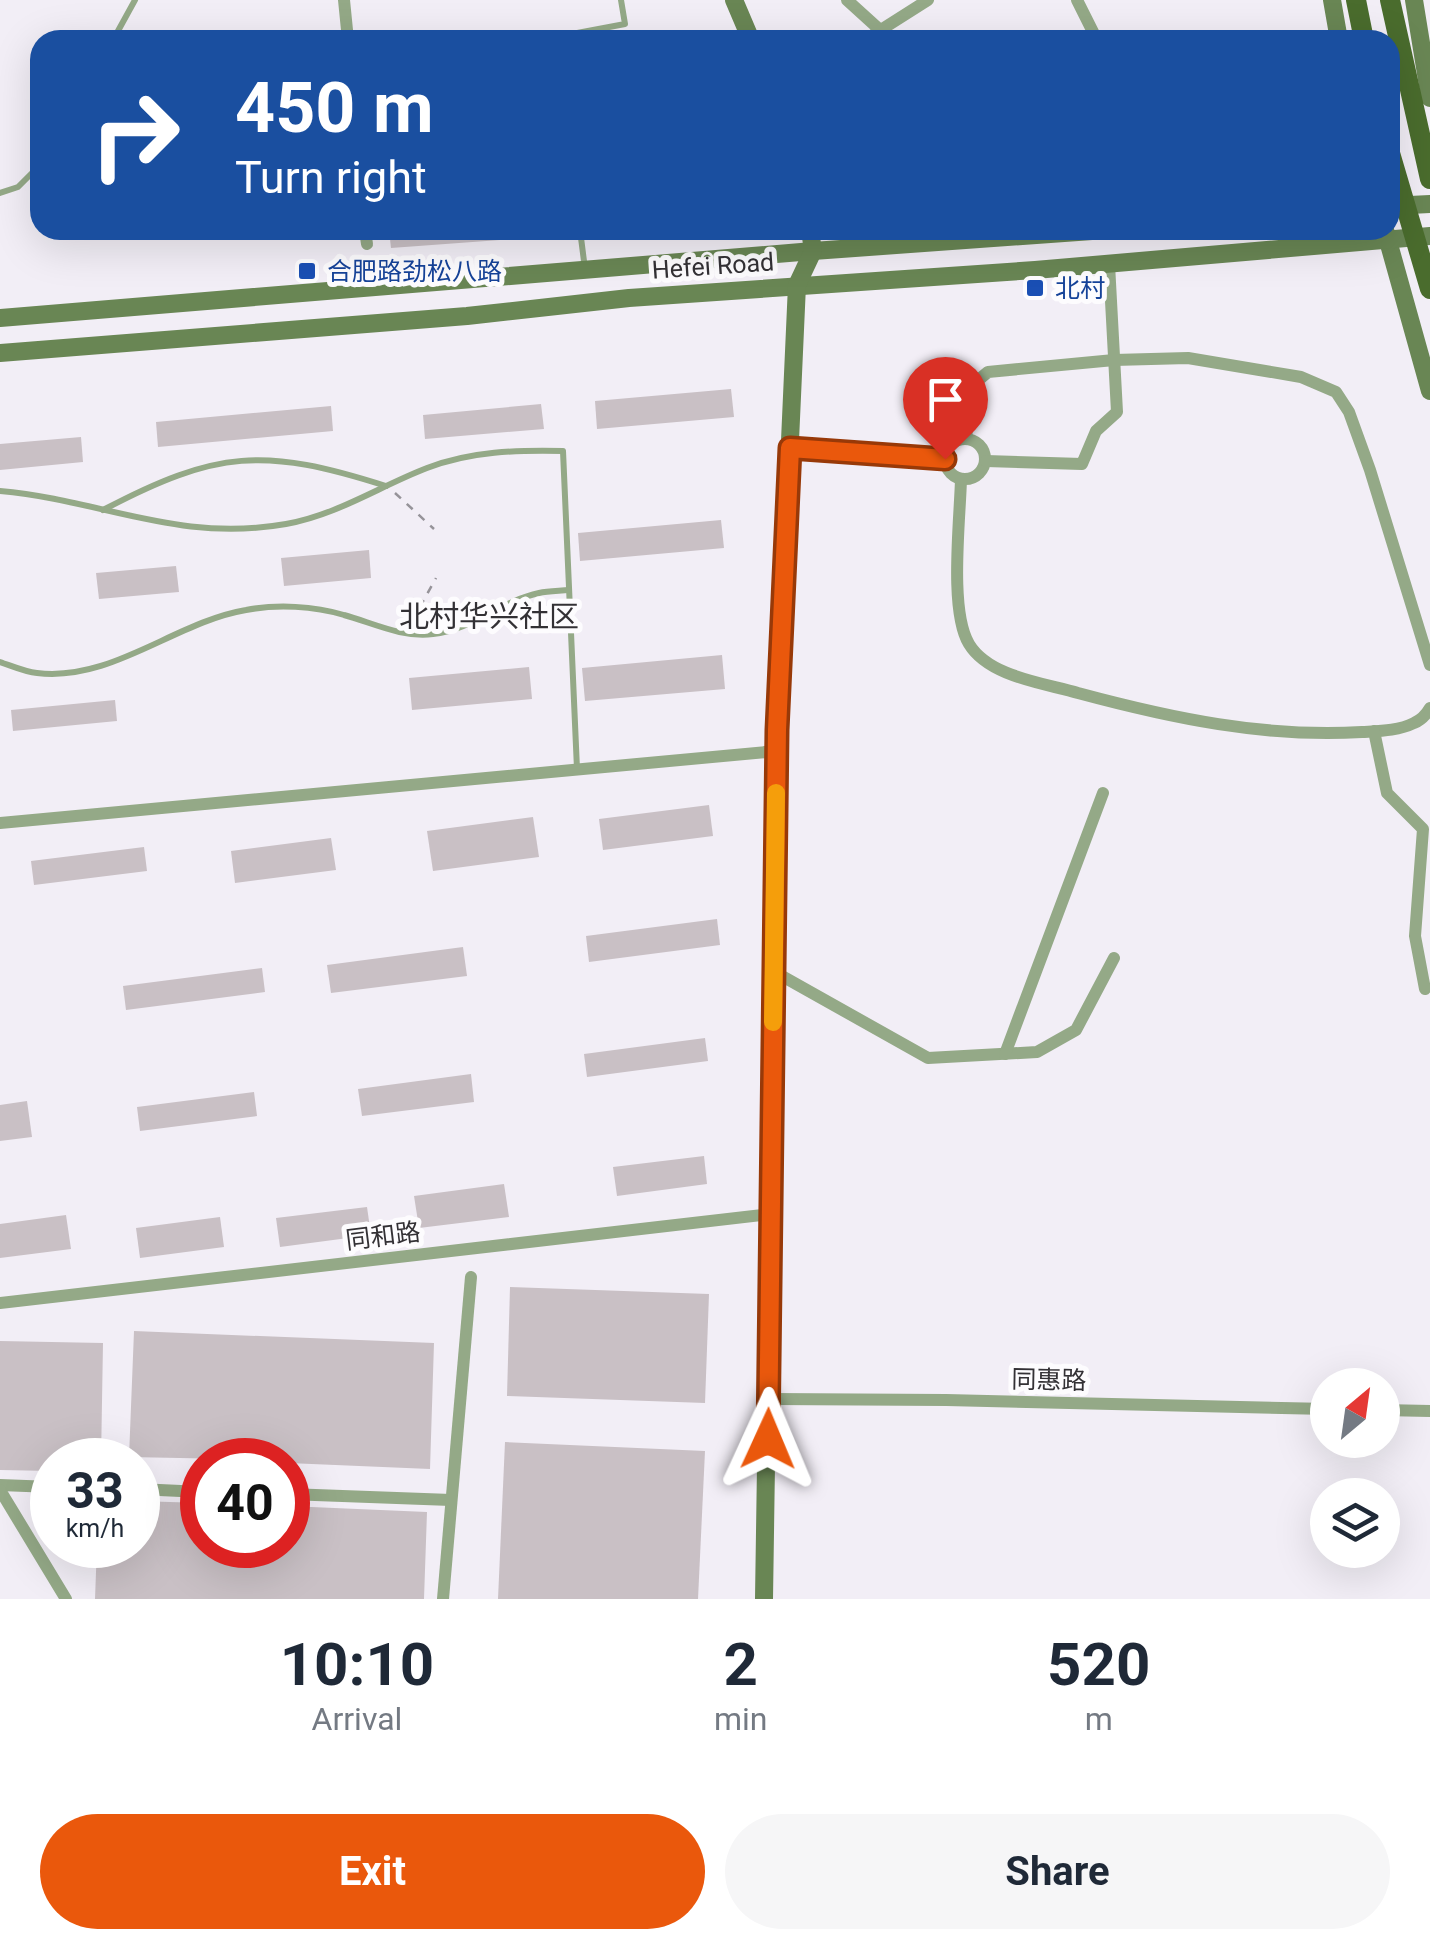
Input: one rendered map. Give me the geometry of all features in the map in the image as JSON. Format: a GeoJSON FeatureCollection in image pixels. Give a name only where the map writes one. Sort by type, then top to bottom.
{"type":"FeatureCollection","features":[{"type":"Feature","properties":{"kind":"main road"},"geometry":{"type":"LineString","coordinates":[[734,0],[746,30]]}},
{"type":"Feature","properties":{"kind":"main road"},"geometry":{"type":"LineString","coordinates":[[1332,0],[1337,30]]}},
{"type":"Feature","properties":{"kind":"main road"},"geometry":{"type":"LineString","coordinates":[[1356,0],[1362,30]]}},
{"type":"Feature","properties":{"kind":"main road"},"geometry":{"type":"LineString","coordinates":[[1390,0],[1397,30]]}},
{"type":"Feature","properties":{"kind":"main road"},"geometry":{"type":"LineString","coordinates":[[1414,0],[1430,98]]}},
{"type":"Feature","properties":{"kind":"main road"},"geometry":{"type":"LineString","coordinates":[[1400,45],[1430,180]]}},
{"type":"Feature","properties":{"kind":"main road"},"geometry":{"type":"LineString","coordinates":[[1400,187],[1430,288]]}},
{"type":"Feature","properties":{"kind":"main road"},"geometry":{"type":"LineString","coordinates":[[1400,206],[1430,204]]}},
{"type":"Feature","properties":{"kind":"main road","name":"Hefei Road"},"geometry":{"type":"LineString","coordinates":[[1400,235],[1430,236]]}},
{"type":"Feature","properties":{"kind":"main road"},"geometry":{"type":"LineString","coordinates":[[764,1599],[777,751],[797,285],[813,250],[812,240]]}},
{"type":"Feature","properties":{"kind":"main road","name":"Hefei Road"},"geometry":{"type":"LineString","coordinates":[[0,318],[960,240]]}},
{"type":"Feature","properties":{"kind":"main road","name":"Hefei Road"},"geometry":{"type":"LineString","coordinates":[[0,353],[467,316],[629,298],[1109,264],[1338,240]]}},
{"type":"Feature","properties":{"kind":"main road"},"geometry":{"type":"LineString","coordinates":[[1387,240],[1430,391]]}},
{"type":"Feature","properties":{"kind":"street"},"geometry":{"type":"LineString","coordinates":[[344,0],[347,30]]}},
{"type":"Feature","properties":{"kind":"street"},"geometry":{"type":"LineString","coordinates":[[848,0],[880,30],[928,0]]}},
{"type":"Feature","properties":{"kind":"street"},"geometry":{"type":"LineString","coordinates":[[1077,0],[1092,30]]}},
{"type":"Feature","properties":{"kind":"street"},"geometry":{"type":"LineString","coordinates":[[986,461],[1082,464],[1096,431],[1117,412],[1109,264]]}},
{"type":"Feature","properties":{"kind":"street"},"geometry":{"type":"LineString","coordinates":[[966,439],[971,386],[978,376],[988,372],[1114,360],[1188,358],[1250,367],[1326,387],[1342,398],[1370,470],[1430,665]]}},
{"type":"Feature","properties":{"kind":"street"},"geometry":{"type":"LineString","coordinates":[[966,439],[983,448],[986,461],[980,474],[961,479],[949,472],[945,459],[954,442],[966,439]]}},
{"type":"Feature","properties":{"kind":"street"},"geometry":{"type":"LineString","coordinates":[[790,448],[945,459]]}},
{"type":"Feature","properties":{"kind":"street"},"geometry":{"type":"LineString","coordinates":[[961,479],[958,614],[969,645],[988,663],[1013,675],[1146,712],[1225,726],[1340,734],[1374,732],[1413,724],[1430,708]]}},
{"type":"Feature","properties":{"kind":"street"},"geometry":{"type":"LineString","coordinates":[[1374,732],[1387,793],[1422,829],[1415,936],[1425,989]]}},
{"type":"Feature","properties":{"kind":"street"},"geometry":{"type":"LineString","coordinates":[[0,824],[777,751]]}},
{"type":"Feature","properties":{"kind":"street"},"geometry":{"type":"LineString","coordinates":[[1005,1054],[1104,793]]}},
{"type":"Feature","properties":{"kind":"street"},"geometry":{"type":"LineString","coordinates":[[773,971],[928,1058],[1037,1052],[1076,1030],[1114,958]]}},
{"type":"Feature","properties":{"kind":"street","name":"同和路"},"geometry":{"type":"LineString","coordinates":[[0,1304],[771,1214]]}},
{"type":"Feature","properties":{"kind":"street"},"geometry":{"type":"LineString","coordinates":[[443,1599],[471,1277]]}},
{"type":"Feature","properties":{"kind":"street","name":"同惠路"},"geometry":{"type":"LineString","coordinates":[[770,1399],[1310,1409]]}},
{"type":"Feature","properties":{"kind":"street"},"geometry":{"type":"LineString","coordinates":[[1400,1410],[1430,1411]]}},
{"type":"Feature","properties":{"kind":"street"},"geometry":{"type":"LineString","coordinates":[[30,1487],[0,1488],[66,1599]]}},
{"type":"Feature","properties":{"kind":"street"},"geometry":{"type":"LineString","coordinates":[[310,1495],[451,1500]]}},
{"type":"Feature","properties":{"kind":"lane"},"geometry":{"type":"LineString","coordinates":[[118,30],[134,0]]}},
{"type":"Feature","properties":{"kind":"lane"},"geometry":{"type":"LineString","coordinates":[[594,30],[626,24],[621,0]]}},
{"type":"Feature","properties":{"kind":"lane"},"geometry":{"type":"LineString","coordinates":[[0,193],[18,186],[30,175]]}},
{"type":"Feature","properties":{"kind":"lane"},"geometry":{"type":"LineString","coordinates":[[581,240],[585,270]]}},
{"type":"Feature","properties":{"kind":"lane"},"geometry":{"type":"LineString","coordinates":[[0,491],[32,494],[168,526],[240,530],[289,523],[334,510],[466,456],[523,450],[563,451],[578,770]]}},
{"type":"Feature","properties":{"kind":"lane"},"geometry":{"type":"LineString","coordinates":[[103,510],[178,474],[224,462],[301,461],[387,486]]}},
{"type":"Feature","properties":{"kind":"lane"},"geometry":{"type":"LineString","coordinates":[[0,662],[36,673],[81,670],[109,664],[218,616],[251,609],[300,608],[340,614],[406,634],[432,635],[466,627],[538,592],[569,590]]}},
{"type":"Feature","properties":{"kind":"path"},"geometry":{"type":"LineString","coordinates":[[387,486],[434,530]]}},
{"type":"Feature","properties":{"kind":"path"},"geometry":{"type":"LineString","coordinates":[[406,634],[436,578]]}},
{"type":"Feature","properties":{"kind":"building"},"geometry":{"type":"Polygon","coordinates":[[[390,240],[499,240],[391,248],[390,240]]]}},
{"type":"Feature","properties":{"kind":"building"},"geometry":{"type":"Polygon","coordinates":[[[731,389],[734,417],[597,429],[595,401],[731,389]]]}},
{"type":"Feature","properties":{"kind":"building"},"geometry":{"type":"Polygon","coordinates":[[[541,404],[544,429],[425,439],[423,415],[541,404]]]}},
{"type":"Feature","properties":{"kind":"building"},"geometry":{"type":"Polygon","coordinates":[[[331,406],[333,431],[158,447],[156,422],[331,406]]]}},
{"type":"Feature","properties":{"kind":"building"},"geometry":{"type":"Polygon","coordinates":[[[81,437],[83,462],[0,470],[0,444],[81,437]]]}},
{"type":"Feature","properties":{"kind":"building"},"geometry":{"type":"Polygon","coordinates":[[[721,520],[724,548],[580,561],[578,533],[721,520]]]}},
{"type":"Feature","properties":{"kind":"building"},"geometry":{"type":"Polygon","coordinates":[[[369,550],[371,578],[284,586],[281,558],[369,550]]]}},
{"type":"Feature","properties":{"kind":"building"},"geometry":{"type":"Polygon","coordinates":[[[176,566],[179,592],[99,599],[96,573],[176,566]]]}},
{"type":"Feature","properties":{"kind":"building"},"geometry":{"type":"Polygon","coordinates":[[[722,655],[725,689],[585,701],[582,668],[722,655]]]}},
{"type":"Feature","properties":{"kind":"building"},"geometry":{"type":"Polygon","coordinates":[[[529,667],[532,699],[412,710],[409,678],[529,667]]]}},
{"type":"Feature","properties":{"kind":"building"},"geometry":{"type":"Polygon","coordinates":[[[115,700],[117,721],[13,731],[11,710],[115,700]]]}},
{"type":"Feature","properties":{"kind":"building"},"geometry":{"type":"Polygon","coordinates":[[[709,805],[713,836],[603,850],[599,819],[709,805]]]}},
{"type":"Feature","properties":{"kind":"building"},"geometry":{"type":"Polygon","coordinates":[[[533,817],[539,857],[433,871],[427,831],[533,817]]]}},
{"type":"Feature","properties":{"kind":"building"},"geometry":{"type":"Polygon","coordinates":[[[331,838],[336,870],[235,883],[231,851],[331,838]]]}},
{"type":"Feature","properties":{"kind":"building"},"geometry":{"type":"Polygon","coordinates":[[[144,847],[147,871],[34,885],[31,861],[144,847]]]}},
{"type":"Feature","properties":{"kind":"building"},"geometry":{"type":"Polygon","coordinates":[[[717,919],[720,945],[589,962],[586,936],[717,919]]]}},
{"type":"Feature","properties":{"kind":"building"},"geometry":{"type":"Polygon","coordinates":[[[463,947],[467,976],[331,993],[327,965],[463,947]]]}},
{"type":"Feature","properties":{"kind":"building"},"geometry":{"type":"Polygon","coordinates":[[[262,968],[265,992],[126,1010],[123,986],[262,968]]]}},
{"type":"Feature","properties":{"kind":"building"},"geometry":{"type":"Polygon","coordinates":[[[705,1038],[708,1061],[587,1077],[584,1054],[705,1038]]]}},
{"type":"Feature","properties":{"kind":"building"},"geometry":{"type":"Polygon","coordinates":[[[471,1074],[474,1102],[362,1116],[358,1089],[471,1074]]]}},
{"type":"Feature","properties":{"kind":"building"},"geometry":{"type":"Polygon","coordinates":[[[254,1092],[257,1116],[140,1131],[137,1107],[254,1092]]]}},
{"type":"Feature","properties":{"kind":"building"},"geometry":{"type":"Polygon","coordinates":[[[27,1101],[32,1137],[0,1141],[0,1105],[27,1101]]]}},
{"type":"Feature","properties":{"kind":"building"},"geometry":{"type":"Polygon","coordinates":[[[704,1156],[707,1184],[617,1196],[613,1167],[704,1156]]]}},
{"type":"Feature","properties":{"kind":"building"},"geometry":{"type":"Polygon","coordinates":[[[504,1184],[509,1217],[419,1228],[414,1196],[504,1184]]]}},
{"type":"Feature","properties":{"kind":"building"},"geometry":{"type":"Polygon","coordinates":[[[367,1207],[371,1235],[280,1247],[276,1218],[367,1207]]]}},
{"type":"Feature","properties":{"kind":"building"},"geometry":{"type":"Polygon","coordinates":[[[66,1215],[71,1249],[0,1258],[0,1224],[66,1215]]]}},
{"type":"Feature","properties":{"kind":"building"},"geometry":{"type":"Polygon","coordinates":[[[220,1217],[224,1247],[140,1258],[136,1228],[220,1217]]]}},
{"type":"Feature","properties":{"kind":"building"},"geometry":{"type":"Polygon","coordinates":[[[510,1287],[709,1294],[705,1403],[507,1396],[510,1287]]]}},
{"type":"Feature","properties":{"kind":"building"},"geometry":{"type":"Polygon","coordinates":[[[134,1331],[434,1343],[430,1469],[310,1464],[310,1438],[180,1438],[180,1458],[160,1458],[160,1438],[130,1438],[134,1331]]]}},
{"type":"Feature","properties":{"kind":"building"},"geometry":{"type":"Polygon","coordinates":[[[0,1341],[103,1343],[101,1438],[30,1438],[30,1471],[0,1470],[0,1341]]]}},
{"type":"Feature","properties":{"kind":"building"},"geometry":{"type":"Polygon","coordinates":[[[505,1442],[705,1451],[698,1599],[498,1599],[505,1442]]]}},
{"type":"Feature","properties":{"kind":"building"},"geometry":{"type":"Polygon","coordinates":[[[160,1502],[180,1502],[180,1568],[310,1568],[310,1507],[427,1512],[424,1599],[95,1599],[96,1568],[160,1568],[160,1502]]]}},
{"type":"Feature","properties":{"kind":"slow traffic"},"geometry":{"type":"LineString","coordinates":[[773,1022],[776,793]]}},
{"type":"Feature","properties":{"kind":"place","name":"合肥路劲松八路"},"geometry":{"type":"Point","coordinates":[307,271]}},
{"type":"Feature","properties":{"kind":"place","name":"北村"},"geometry":{"type":"Point","coordinates":[1035,288]}},
{"type":"Feature","properties":{"kind":"district","name":"北村华兴社区"},"geometry":{"type":"Point","coordinates":[489,616]}},
{"type":"Feature","properties":{"kind":"route"},"geometry":{"type":"LineString","coordinates":[[768,1439],[777,730],[790,448],[945,459]]}}]}
